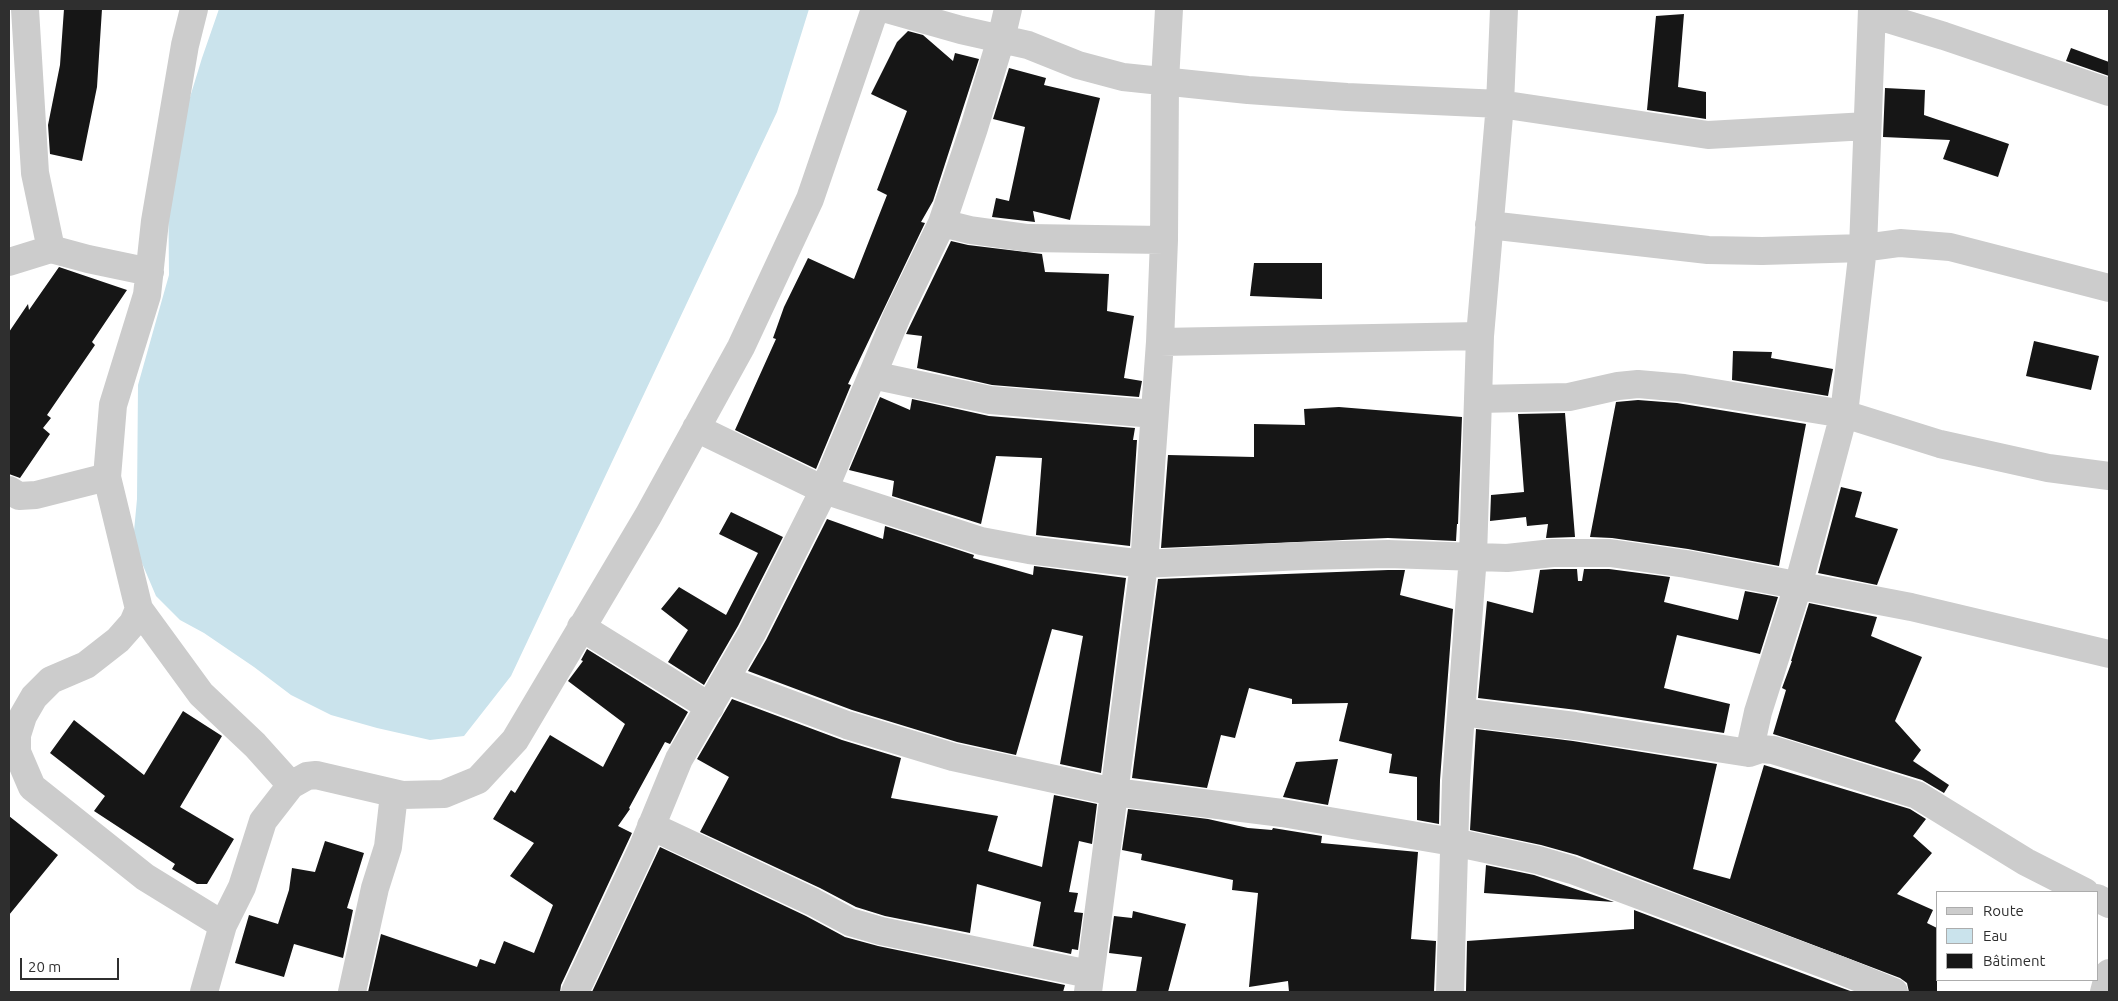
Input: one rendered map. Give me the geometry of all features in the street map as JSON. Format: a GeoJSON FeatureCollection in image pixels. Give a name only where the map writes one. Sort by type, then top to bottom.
{"type":"FeatureCollection","features":[{"type":"Feature","properties":{"kind":"street"},"geometry":{"type":"LineString","coordinates":[[194,9],[185,44],[158,202],[147,295],[113,405],[108,477],[139,609],[201,694],[255,745],[291,785]]}},
{"type":"Feature","properties":{"kind":"street"},"geometry":{"type":"LineString","coordinates":[[204,992],[223,925],[242,887],[263,821],[291,785],[307,776],[316,775],[394,794],[444,794],[478,780],[515,740],[648,516],[741,347],[810,199],[875,9]]}},
{"type":"Feature","properties":{"kind":"street"},"geometry":{"type":"LineString","coordinates":[[887,9],[961,30],[1028,45],[1078,65],[1123,77],[1347,97],[1500,104],[1708,135],[1867,126]]}},
{"type":"Feature","properties":{"kind":"street"},"geometry":{"type":"LineString","coordinates":[[575,992],[651,826],[679,759],[726,680],[824,490],[898,316],[942,223],[1001,39],[1008,9]]}},
{"type":"Feature","properties":{"kind":"street"},"geometry":{"type":"LineString","coordinates":[[651,826],[813,902],[850,922],[1089,983],[1144,564],[1160,342],[1164,240],[1165,81],[1169,9]]}},
{"type":"Feature","properties":{"kind":"street"},"geometry":{"type":"LineString","coordinates":[[1450,992],[1453,842],[1474,556],[1480,336],[1500,104],[1504,9]]}},
{"type":"Feature","properties":{"kind":"street"},"geometry":{"type":"LineString","coordinates":[[1749,753],[1758,712],[1798,586],[1844,414],[1863,248],[1872,12],[2109,92]]}},
{"type":"Feature","properties":{"kind":"street"},"geometry":{"type":"LineString","coordinates":[[20,24],[35,173],[51,249]]}},
{"type":"Feature","properties":{"kind":"street"},"geometry":{"type":"LineString","coordinates":[[942,223],[970,230],[1028,238],[1164,240]]}},
{"type":"Feature","properties":{"kind":"street"},"geometry":{"type":"LineString","coordinates":[[1489,225],[1708,250],[1762,252],[1863,248],[1900,243],[1950,247],[2109,288]]}},
{"type":"Feature","properties":{"kind":"street"},"geometry":{"type":"LineString","coordinates":[[9,262],[51,249],[88,260],[150,272]]}},
{"type":"Feature","properties":{"kind":"street"},"geometry":{"type":"LineString","coordinates":[[1160,342],[1480,336]]}},
{"type":"Feature","properties":{"kind":"street"},"geometry":{"type":"LineString","coordinates":[[872,376],[990,400],[1154,414]]}},
{"type":"Feature","properties":{"kind":"street"},"geometry":{"type":"LineString","coordinates":[[1478,398],[1562,397],[1638,384],[1684,388],[1844,414],[1940,444],[2048,468],[2109,476]]}},
{"type":"Feature","properties":{"kind":"street"},"geometry":{"type":"LineString","coordinates":[[696,428],[824,490],[981,541],[1029,550],[1144,564],[1312,555],[1388,554],[1507,558],[1553,553],[1610,553],[1686,564],[1910,607],[2109,654]]}},
{"type":"Feature","properties":{"kind":"street"},"geometry":{"type":"LineString","coordinates":[[9,490],[19,496],[36,495],[108,477]]}},
{"type":"Feature","properties":{"kind":"street"},"geometry":{"type":"LineString","coordinates":[[139,609],[133,623],[118,640],[86,665],[51,680],[34,697],[17,734],[17,752],[32,787],[145,877],[223,925]]}},
{"type":"Feature","properties":{"kind":"street"},"geometry":{"type":"LineString","coordinates":[[581,627],[710,707]]}},
{"type":"Feature","properties":{"kind":"street"},"geometry":{"type":"LineString","coordinates":[[726,680],[847,726],[953,757],[1114,792],[1282,813],[1453,842],[1538,860],[1572,870],[1894,992]]}},
{"type":"Feature","properties":{"kind":"street"},"geometry":{"type":"LineString","coordinates":[[1462,712],[1575,726],[1749,753],[1762,749],[1773,750],[1917,795],[2026,862],[2083,891]]}},
{"type":"Feature","properties":{"kind":"street"},"geometry":{"type":"LineString","coordinates":[[352,992],[375,888],[388,847],[394,794]]}},
{"type":"Feature","properties":{"kind":"street"},"geometry":{"type":"LineString","coordinates":[[2104,992],[2109,973]]}},
{"type":"Feature","properties":{"kind":"water"},"geometry":{"type":"Polygon","coordinates":[[[219,9],[809,9],[777,112],[511,676],[464,736],[430,740],[377,728],[331,715],[291,695],[204,633],[180,620],[156,596],[133,542],[137,499],[138,385],[169,275],[168,169],[219,9]]]}},
{"type":"Feature","properties":{"kind":"building"},"geometry":{"type":"Polygon","coordinates":[[[64,9],[102,9],[97,87],[82,161],[50,154],[48,125],[60,65],[64,9]]]}},
{"type":"Feature","properties":{"kind":"building"},"geometry":{"type":"Polygon","coordinates":[[[1684,14],[1678,87],[1706,92],[1706,119],[1647,110],[1656,16],[1684,14]]]}},
{"type":"Feature","properties":{"kind":"building"},"geometry":{"type":"Polygon","coordinates":[[[908,31],[923,35],[953,61],[955,53],[979,59],[933,201],[921,222],[925,223],[848,384],[851,385],[816,469],[735,430],[776,339],[773,338],[784,307],[808,258],[854,279],[887,195],[877,190],[907,111],[871,94],[897,42],[908,31]]]}},
{"type":"Feature","properties":{"kind":"building"},"geometry":{"type":"Polygon","coordinates":[[[2071,48],[2109,62],[2109,76],[2066,61],[2071,48]]]}},
{"type":"Feature","properties":{"kind":"building"},"geometry":{"type":"Polygon","coordinates":[[[1009,68],[1046,78],[1044,85],[1100,98],[1070,220],[1033,211],[1035,222],[992,217],[996,198],[1009,201],[1025,127],[993,119],[1009,68]]]}},
{"type":"Feature","properties":{"kind":"building"},"geometry":{"type":"Polygon","coordinates":[[[1885,88],[1925,90],[1924,115],[2009,144],[1998,177],[1943,159],[1950,140],[1883,137],[1885,88]]]}},
{"type":"Feature","properties":{"kind":"building"},"geometry":{"type":"Polygon","coordinates":[[[951,241],[968,245],[1042,254],[1045,272],[1109,274],[1107,311],[1134,316],[1124,378],[1142,381],[1139,397],[992,385],[917,368],[922,336],[906,334],[951,241]]]}},
{"type":"Feature","properties":{"kind":"building"},"geometry":{"type":"Polygon","coordinates":[[[1254,263],[1322,263],[1322,299],[1250,296],[1254,263]]]}},
{"type":"Feature","properties":{"kind":"building"},"geometry":{"type":"Polygon","coordinates":[[[59,267],[127,290],[92,342],[95,345],[47,415],[51,418],[43,428],[50,434],[20,478],[9,474],[9,332],[28,304],[29,310],[59,267]]]}},
{"type":"Feature","properties":{"kind":"building"},"geometry":{"type":"Polygon","coordinates":[[[2034,341],[2099,356],[2091,390],[2026,376],[2034,341]]]}},
{"type":"Feature","properties":{"kind":"building"},"geometry":{"type":"Polygon","coordinates":[[[1733,351],[1772,352],[1771,358],[1833,369],[1828,396],[1732,380],[1733,351]]]}},
{"type":"Feature","properties":{"kind":"building"},"geometry":{"type":"Polygon","coordinates":[[[880,397],[910,410],[912,399],[989,416],[1135,428],[1133,440],[1137,440],[1130,546],[1036,535],[1042,458],[996,456],[981,524],[892,496],[894,481],[849,470],[880,397]]]}},
{"type":"Feature","properties":{"kind":"building"},"geometry":{"type":"Polygon","coordinates":[[[1638,400],[1677,403],[1806,424],[1779,566],[1688,549],[1612,538],[1590,537],[1616,402],[1638,400]]]}},
{"type":"Feature","properties":{"kind":"building"},"geometry":{"type":"Polygon","coordinates":[[[1339,407],[1462,417],[1456,541],[1388,538],[1161,548],[1168,455],[1254,457],[1254,424],[1305,425],[1304,409],[1339,407]]]}},
{"type":"Feature","properties":{"kind":"building"},"geometry":{"type":"Polygon","coordinates":[[[1565,413],[1575,537],[1546,538],[1548,524],[1527,526],[1526,517],[1490,521],[1491,495],[1524,492],[1518,414],[1565,413]]]}},
{"type":"Feature","properties":{"kind":"building"},"geometry":{"type":"Polygon","coordinates":[[[1841,487],[1862,492],[1855,517],[1898,529],[1877,585],[1818,573],[1841,487]]]}},
{"type":"Feature","properties":{"kind":"building"},"geometry":{"type":"Polygon","coordinates":[[[731,512],[783,537],[738,626],[704,685],[668,662],[688,630],[661,609],[679,587],[726,615],[758,553],[719,534],[731,512]]]}},
{"type":"Feature","properties":{"kind":"building"},"geometry":{"type":"Polygon","coordinates":[[[827,519],[883,539],[885,526],[974,555],[973,558],[1033,575],[1034,566],[1126,578],[1101,773],[1060,764],[1083,636],[1052,629],[1016,755],[957,742],[852,710],[748,671],[766,640],[827,519]]]}},
{"type":"Feature","properties":{"kind":"building"},"geometry":{"type":"Polygon","coordinates":[[[1577,569],[1578,581],[1582,581],[1584,569],[1609,569],[1670,577],[1664,602],[1738,620],[1745,591],[1778,597],[1760,654],[1677,635],[1664,688],[1730,704],[1724,733],[1577,710],[1478,698],[1487,601],[1533,613],[1540,570],[1577,569]]]}},
{"type":"Feature","properties":{"kind":"building"},"geometry":{"type":"Polygon","coordinates":[[[1405,570],[1400,595],[1453,609],[1440,780],[1439,824],[1417,820],[1417,777],[1389,773],[1392,754],[1339,741],[1348,703],[1292,704],[1292,699],[1249,688],[1235,738],[1221,735],[1207,788],[1132,778],[1158,579],[1405,570]]]}},
{"type":"Feature","properties":{"kind":"building"},"geometry":{"type":"Polygon","coordinates":[[[1809,603],[1877,617],[1871,636],[1922,657],[1895,721],[1921,750],[1913,761],[1949,785],[1944,793],[1922,780],[1773,734],[1786,690],[1782,688],[1809,603]]]}},
{"type":"Feature","properties":{"kind":"building"},"geometry":{"type":"Polygon","coordinates":[[[587,649],[688,712],[670,744],[665,742],[630,809],[618,826],[632,833],[561,985],[560,992],[368,992],[381,934],[477,967],[480,959],[495,964],[504,941],[534,953],[553,905],[510,876],[534,843],[493,819],[511,790],[515,793],[550,735],[603,767],[625,724],[568,681],[583,661],[581,660],[587,649]]]}},
{"type":"Feature","properties":{"kind":"building"},"geometry":{"type":"Polygon","coordinates":[[[732,699],[842,740],[901,758],[891,798],[998,816],[988,851],[1042,867],[1054,795],[1097,804],[1092,844],[1079,841],[1069,892],[1078,893],[1074,912],[1083,913],[1078,950],[1072,949],[1071,954],[1033,946],[1041,902],[977,884],[970,933],[885,916],[856,907],[820,888],[700,832],[729,777],[697,759],[732,699]]]}},
{"type":"Feature","properties":{"kind":"building"},"geometry":{"type":"Polygon","coordinates":[[[183,711],[222,736],[180,807],[234,839],[207,884],[197,884],[172,869],[175,864],[94,811],[105,796],[50,753],[74,720],[144,775],[183,711]]]}},
{"type":"Feature","properties":{"kind":"building"},"geometry":{"type":"Polygon","coordinates":[[[1476,729],[1573,741],[1717,764],[1693,869],[1730,879],[1764,765],[1910,809],[1926,819],[1913,836],[1932,853],[1897,894],[1933,910],[1927,923],[1936,928],[1937,992],[1909,992],[1907,983],[1900,978],[1577,855],[1541,845],[1470,830],[1476,729]]]}},
{"type":"Feature","properties":{"kind":"building"},"geometry":{"type":"Polygon","coordinates":[[[1338,759],[1328,805],[1283,797],[1296,762],[1338,759]]]}},
{"type":"Feature","properties":{"kind":"building"},"geometry":{"type":"Polygon","coordinates":[[[1128,809],[1208,819],[1248,828],[1272,830],[1273,828],[1322,836],[1321,843],[1418,852],[1411,939],[1436,941],[1434,992],[1289,992],[1288,981],[1249,987],[1258,893],[1232,890],[1233,880],[1141,860],[1142,854],[1122,850],[1128,809]]]}},
{"type":"Feature","properties":{"kind":"building"},"geometry":{"type":"Polygon","coordinates":[[[9,816],[58,855],[9,915],[9,816]]]}},
{"type":"Feature","properties":{"kind":"building"},"geometry":{"type":"Polygon","coordinates":[[[325,841],[364,853],[347,908],[353,910],[343,958],[294,944],[284,977],[235,963],[249,915],[278,924],[289,890],[292,868],[315,872],[325,841]]]}},
{"type":"Feature","properties":{"kind":"building"},"geometry":{"type":"Polygon","coordinates":[[[660,847],[806,916],[845,937],[878,946],[1065,985],[1063,992],[592,992],[660,847]]]}},
{"type":"Feature","properties":{"kind":"building"},"geometry":{"type":"Polygon","coordinates":[[[1486,865],[1534,875],[1614,902],[1484,893],[1486,865]]]}},
{"type":"Feature","properties":{"kind":"building"},"geometry":{"type":"Polygon","coordinates":[[[1634,910],[1853,992],[1466,992],[1467,941],[1634,929],[1634,910]]]}},
{"type":"Feature","properties":{"kind":"building"},"geometry":{"type":"Polygon","coordinates":[[[1133,911],[1186,924],[1168,992],[1136,992],[1142,957],[1109,953],[1114,916],[1132,918],[1133,911]]]}}]}
